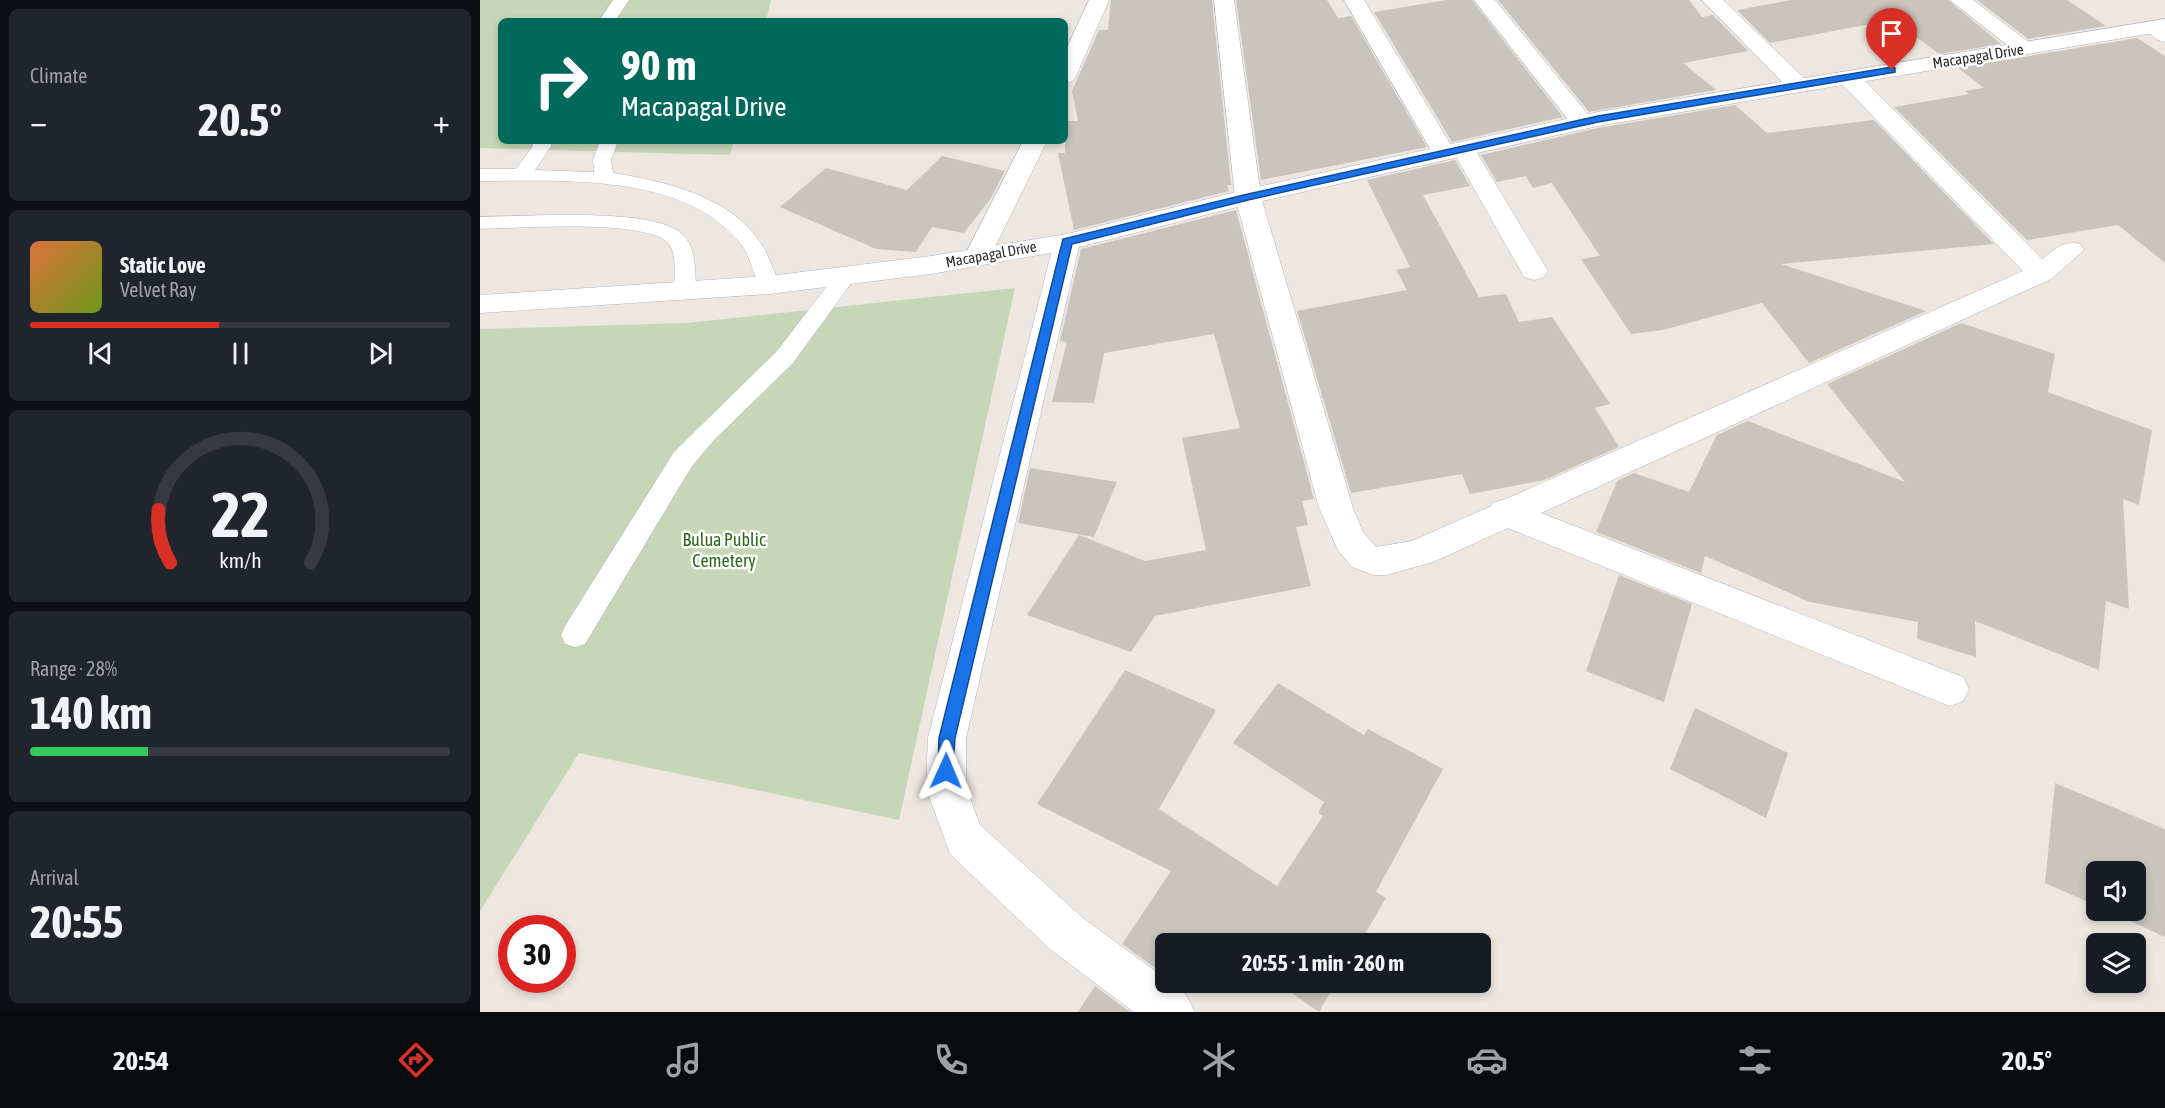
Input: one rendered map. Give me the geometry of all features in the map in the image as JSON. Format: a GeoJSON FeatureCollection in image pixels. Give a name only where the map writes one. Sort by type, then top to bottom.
{"type":"FeatureCollection","features":[{"type":"Feature","properties":{"kind":"street"},"geometry":{"type":"LineString","coordinates":[[1068,69],[1099,0]]}},
{"type":"Feature","properties":{"kind":"street"},"geometry":{"type":"LineString","coordinates":[[1224,0],[1248,197],[1336,508],[1347,537],[1358,553],[1372,562],[1394,561],[2041,273],[2071,250]]}},
{"type":"Feature","properties":{"kind":"street"},"geometry":{"type":"LineString","coordinates":[[1354,0],[1534,272]]}},
{"type":"Feature","properties":{"kind":"street"},"geometry":{"type":"LineString","coordinates":[[1484,0],[1582,122]]}},
{"type":"Feature","properties":{"kind":"street"},"geometry":{"type":"LineString","coordinates":[[1712,0],[1799,86]]}},
{"type":"Feature","properties":{"kind":"street"},"geometry":{"type":"LineString","coordinates":[[1960,0],[2025,48]]}},
{"type":"Feature","properties":{"kind":"street","name":"Macapagal Drive"},"geometry":{"type":"LineString","coordinates":[[480,304],[844,278],[977,257],[1067,242],[1248,197],[1582,122],[2025,48],[2161,30]]}},
{"type":"Feature","properties":{"kind":"street"},"geometry":{"type":"LineString","coordinates":[[1848,77],[2041,273]]}},
{"type":"Feature","properties":{"kind":"street"},"geometry":{"type":"LineString","coordinates":[[977,257],[1034,144]]}},
{"type":"Feature","properties":{"kind":"street"},"geometry":{"type":"LineString","coordinates":[[1067,242],[947,738],[945,788],[965,839],[1067,934],[1172,1012]]}},
{"type":"Feature","properties":{"kind":"street"},"geometry":{"type":"LineString","coordinates":[[1504,512],[1950,689]]}},
{"type":"Feature","properties":{"kind":"lane"},"geometry":{"type":"LineString","coordinates":[[609,18],[621,0]]}},
{"type":"Feature","properties":{"kind":"lane"},"geometry":{"type":"LineString","coordinates":[[522,175],[542,144]]}},
{"type":"Feature","properties":{"kind":"lane"},"geometry":{"type":"LineString","coordinates":[[604,177],[602,160],[608,144]]}},
{"type":"Feature","properties":{"kind":"lane"},"geometry":{"type":"LineString","coordinates":[[480,175],[604,177],[650,186],[689,199],[723,217],[750,242],[769,285]]}},
{"type":"Feature","properties":{"kind":"lane"},"geometry":{"type":"LineString","coordinates":[[480,224],[612,222],[653,228],[673,236],[684,253],[685,291]]}},
{"type":"Feature","properties":{"kind":"lane"},"geometry":{"type":"LineString","coordinates":[[575,635],[683,459],[706,433],[785,357],[844,278]]}},
{"type":"Feature","properties":{"kind":"green space"},"geometry":{"type":"Polygon","coordinates":[[[480,0],[771,0],[767,18],[498,18],[498,144],[733,144],[730,155],[480,148],[480,0]]]}},
{"type":"Feature","properties":{"kind":"green space","name":"Bulua Public Cemetery"},"geometry":{"type":"Polygon","coordinates":[[[1015,288],[899,820],[579,753],[480,911],[480,329],[687,323],[1015,288]]]}},
{"type":"Feature","properties":{"kind":"building"},"geometry":{"type":"Polygon","coordinates":[[[1111,0],[1212,0],[1231,185],[1227,185],[1229,191],[1074,230],[1058,153],[1065,153],[1065,144],[1068,144],[1068,121],[1078,121],[1072,91],[1099,30],[1108,30],[1111,0]]]}},
{"type":"Feature","properties":{"kind":"building"},"geometry":{"type":"Polygon","coordinates":[[[1236,0],[1327,0],[1338,18],[1351,16],[1427,147],[1261,180],[1236,0]]]}},
{"type":"Feature","properties":{"kind":"building"},"geometry":{"type":"Polygon","coordinates":[[[1446,0],[1472,0],[1563,117],[1452,142],[1374,12],[1446,0]]]}},
{"type":"Feature","properties":{"kind":"building"},"geometry":{"type":"Polygon","coordinates":[[[1498,0],[1689,0],[1702,17],[1713,15],[1748,51],[1683,63],[1716,90],[1589,112],[1498,0]]]}},
{"type":"Feature","properties":{"kind":"building"},"geometry":{"type":"Polygon","coordinates":[[[1792,0],[1948,0],[2001,44],[1939,54],[1891,18],[1891,20],[1770,43],[1737,10],[1792,0]]]}},
{"type":"Feature","properties":{"kind":"building"},"geometry":{"type":"Polygon","coordinates":[[[1977,0],[2067,0],[2106,26],[2028,39],[1977,0]]]}},
{"type":"Feature","properties":{"kind":"building"},"geometry":{"type":"Polygon","coordinates":[[[2137,38],[2165,56],[2165,263],[2118,225],[2027,240],[1894,107],[1969,94],[1965,91],[1984,88],[1958,68],[2137,38]]]}},
{"type":"Feature","properties":{"kind":"building"},"geometry":{"type":"Polygon","coordinates":[[[1735,105],[1767,133],[1874,120],[1994,244],[1781,264],[1926,311],[1809,363],[1762,303],[1663,330],[1631,334],[1581,259],[1600,256],[1552,183],[1533,188],[1526,176],[1497,182],[1481,155],[1598,128],[1735,105]]]}},
{"type":"Feature","properties":{"kind":"building"},"geometry":{"type":"Polygon","coordinates":[[[942,156],[1005,171],[991,198],[964,233],[932,227],[916,252],[876,249],[780,207],[826,168],[907,190],[942,156]]]}},
{"type":"Feature","properties":{"kind":"building"},"geometry":{"type":"Polygon","coordinates":[[[1455,160],[1470,186],[1423,195],[1479,297],[1506,294],[1519,322],[1552,317],[1610,404],[1595,408],[1619,447],[1544,480],[1470,494],[1462,474],[1351,493],[1297,311],[1407,290],[1396,270],[1410,267],[1367,180],[1455,160]]]}},
{"type":"Feature","properties":{"kind":"building"},"geometry":{"type":"Polygon","coordinates":[[[1236,210],[1314,499],[1302,501],[1308,525],[1296,527],[1311,586],[1155,616],[1131,652],[1027,615],[1079,535],[1145,561],[1206,550],[1182,438],[1240,428],[1214,334],[1104,353],[1094,403],[1052,402],[1067,342],[1060,341],[1081,249],[1236,210]]]}},
{"type":"Feature","properties":{"kind":"building"},"geometry":{"type":"Polygon","coordinates":[[[1961,323],[2055,354],[2048,392],[2152,430],[2139,505],[2123,499],[2129,609],[2106,601],[2099,670],[1975,621],[1976,657],[1917,639],[1918,622],[1810,602],[1705,556],[1701,573],[1596,532],[1617,481],[1634,473],[1689,492],[1717,435],[1748,421],[1905,482],[1827,384],[1961,323]]]}},
{"type":"Feature","properties":{"kind":"building"},"geometry":{"type":"Polygon","coordinates":[[[1030,468],[1117,482],[1094,537],[1018,523],[1030,468]]]}},
{"type":"Feature","properties":{"kind":"building"},"geometry":{"type":"Polygon","coordinates":[[[1619,575],[1692,604],[1664,702],[1586,671],[1619,575]]]}},
{"type":"Feature","properties":{"kind":"building"},"geometry":{"type":"Polygon","coordinates":[[[1125,670],[1216,710],[1159,809],[1277,886],[1323,816],[1318,813],[1324,802],[1233,743],[1278,683],[1364,735],[1368,729],[1443,769],[1376,892],[1386,898],[1365,933],[1155,933],[1155,968],[1122,944],[1171,871],[1037,804],[1125,670]]]}},
{"type":"Feature","properties":{"kind":"building"},"geometry":{"type":"Polygon","coordinates":[[[1695,708],[1788,753],[1766,818],[1670,769],[1695,708]]]}},
{"type":"Feature","properties":{"kind":"building"},"geometry":{"type":"Polygon","coordinates":[[[2055,783],[2165,829],[2165,937],[2130,921],[2146,921],[2146,861],[2086,861],[2086,901],[2045,883],[2055,783]]]}},
{"type":"Feature","properties":{"kind":"building"},"geometry":{"type":"Polygon","coordinates":[[[1095,986],[1130,1012],[1078,1012],[1095,986]]]}},
{"type":"Feature","properties":{"kind":"building"},"geometry":{"type":"Polygon","coordinates":[[[1292,993],[1330,993],[1319,1012],[1292,993]]]}},
{"type":"Feature","properties":{"kind":"route"},"geometry":{"type":"LineString","coordinates":[[946,771],[947,738],[1067,242],[1248,197],[1598,119],[1892,70]]}}]}
